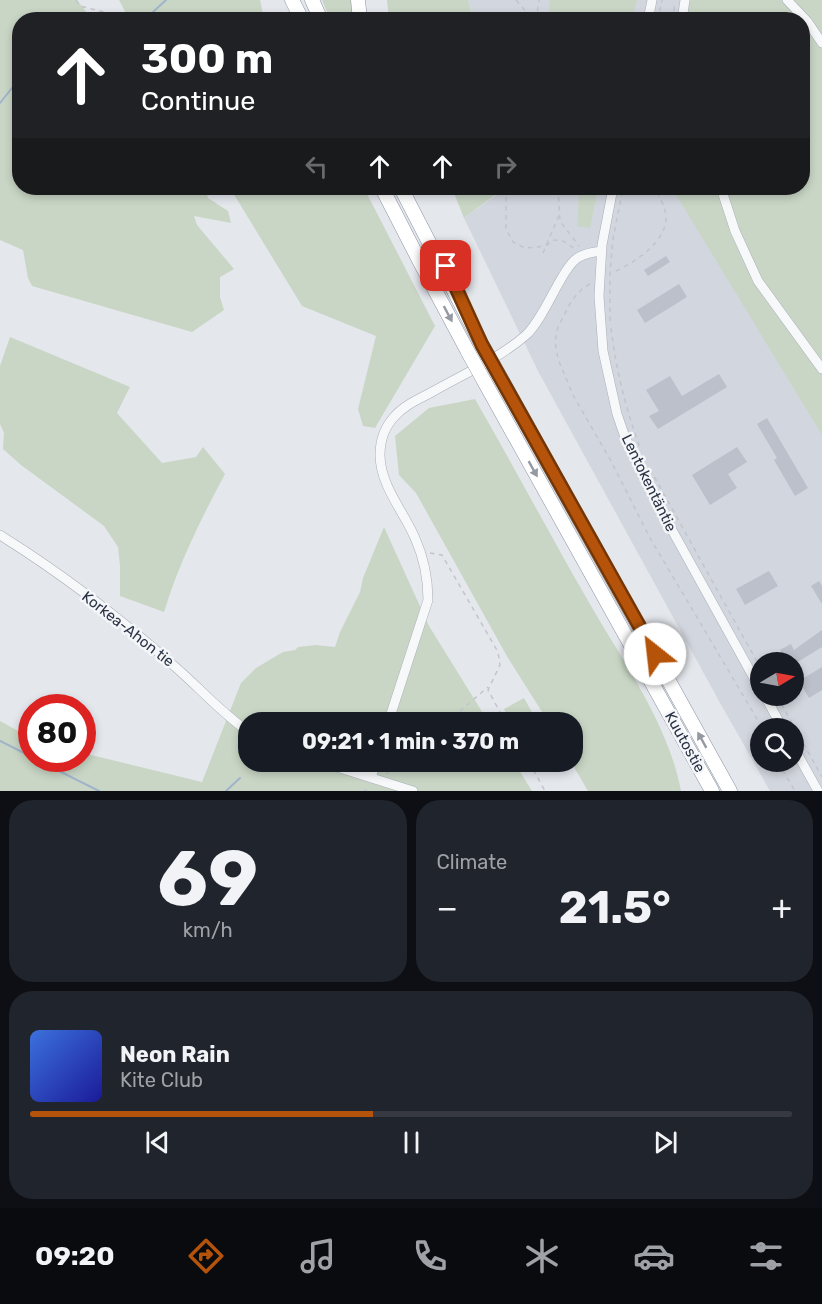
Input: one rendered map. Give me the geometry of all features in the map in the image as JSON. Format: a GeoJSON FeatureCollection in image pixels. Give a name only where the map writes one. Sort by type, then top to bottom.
{"type":"FeatureCollection","features":[{"type":"Feature","properties":{"kind":"highway","name":"Kuutostie"},"geometry":{"type":"LineString","coordinates":[[386,195],[468,352],[712,791]]}},
{"type":"Feature","properties":{"kind":"highway","name":"Kuutostie"},"geometry":{"type":"LineString","coordinates":[[405,195],[482,345],[730,791]]}},
{"type":"Feature","properties":{"kind":"highway"},"geometry":{"type":"LineString","coordinates":[[413,195],[482,345]]}},
{"type":"Feature","properties":{"kind":"street"},"geometry":{"type":"LineString","coordinates":[[787,0],[798,12]]}},
{"type":"Feature","properties":{"kind":"street"},"geometry":{"type":"LineString","coordinates":[[810,25],[822,43]]}},
{"type":"Feature","properties":{"kind":"street","name":"Lentokentäntie"},"geometry":{"type":"LineString","coordinates":[[612,195],[601,251],[599,296],[603,351],[609,382],[625,437],[651,492],[750,671]]}},
{"type":"Feature","properties":{"kind":"street"},"geometry":{"type":"LineString","coordinates":[[723,195],[735,231],[758,281],[822,369]]}},
{"type":"Feature","properties":{"kind":"street"},"geometry":{"type":"LineString","coordinates":[[392,712],[428,600],[428,587],[427,573],[419,546],[384,476],[380,455],[384,433],[394,417],[408,405],[501,353],[526,335],[548,305],[568,268],[584,254],[601,251]]}},
{"type":"Feature","properties":{"kind":"street"},"geometry":{"type":"LineString","coordinates":[[513,432],[527,424]]}},
{"type":"Feature","properties":{"kind":"street","name":"Korkea-Ahon tie"},"geometry":{"type":"LineString","coordinates":[[0,535],[116,618],[174,665],[238,724]]}},
{"type":"Feature","properties":{"kind":"street"},"geometry":{"type":"LineString","coordinates":[[804,766],[818,791]]}},
{"type":"Feature","properties":{"kind":"street"},"geometry":{"type":"LineString","coordinates":[[347,772],[373,782],[413,791]]}},
{"type":"Feature","properties":{"kind":"street"},"geometry":{"type":"LineString","coordinates":[[373,782],[374,772]]}},
{"type":"Feature","properties":{"kind":"path"},"geometry":{"type":"LineString","coordinates":[[76,0],[80,6],[104,12]]}},
{"type":"Feature","properties":{"kind":"path"},"geometry":{"type":"LineString","coordinates":[[516,0],[527,12]]}},
{"type":"Feature","properties":{"kind":"path"},"geometry":{"type":"LineString","coordinates":[[506,195],[506,229],[513,242],[524,247],[547,245],[554,240],[563,241],[584,254]]}},
{"type":"Feature","properties":{"kind":"path"},"geometry":{"type":"LineString","coordinates":[[559,195],[560,220],[584,254]]}},
{"type":"Feature","properties":{"kind":"path"},"geometry":{"type":"LineString","coordinates":[[622,195],[613,239],[610,272],[610,323],[614,359],[624,403],[640,448]]}},
{"type":"Feature","properties":{"kind":"path"},"geometry":{"type":"LineString","coordinates":[[616,271],[659,239],[664,230],[666,218],[664,206],[658,195]]}},
{"type":"Feature","properties":{"kind":"path"},"geometry":{"type":"LineString","coordinates":[[543,254],[561,211]]}},
{"type":"Feature","properties":{"kind":"path"},"geometry":{"type":"LineString","coordinates":[[591,284],[582,289],[572,300],[558,327],[555,341],[558,359],[573,395],[612,460],[650,538],[756,718]]}},
{"type":"Feature","properties":{"kind":"path"},"geometry":{"type":"LineString","coordinates":[[648,465],[752,652]]}},
{"type":"Feature","properties":{"kind":"path"},"geometry":{"type":"LineString","coordinates":[[421,552],[442,555],[498,652],[500,665],[489,686],[459,712]]}},
{"type":"Feature","properties":{"kind":"path"},"geometry":{"type":"LineString","coordinates":[[489,686],[491,697],[500,712]]}},
{"type":"Feature","properties":{"kind":"path"},"geometry":{"type":"LineString","coordinates":[[783,706],[822,777]]}},
{"type":"Feature","properties":{"kind":"path"},"geometry":{"type":"LineString","coordinates":[[363,791],[387,772]]}},
{"type":"Feature","properties":{"kind":"path"},"geometry":{"type":"LineString","coordinates":[[535,772],[545,791]]}},
{"type":"Feature","properties":{"kind":"path"},"geometry":{"type":"LineString","coordinates":[[784,772],[795,791]]}},
{"type":"Feature","properties":{"kind":"shaded area"},"geometry":{"type":"Polygon","coordinates":[[[468,0],[822,0],[822,791],[770,791],[759,772],[804,772],[804,718],[750,718],[750,756],[538,371],[464,218],[496,195],[810,195],[810,12],[471,12],[468,0]]]}},
{"type":"Feature","properties":{"kind":"green space"},"geometry":{"type":"Polygon","coordinates":[[[0,0],[77,0],[86,12],[12,12],[12,195],[207,195],[208,198],[228,211],[231,223],[194,216],[197,225],[234,269],[220,277],[220,297],[224,310],[192,332],[32,286],[28,278],[23,250],[0,240],[0,0]]]}},
{"type":"Feature","properties":{"kind":"green space"},"geometry":{"type":"Polygon","coordinates":[[[119,0],[260,0],[263,12],[125,12],[119,0]]]}},
{"type":"Feature","properties":{"kind":"green space"},"geometry":{"type":"Polygon","coordinates":[[[322,0],[353,0],[354,12],[327,12],[322,0]]]}},
{"type":"Feature","properties":{"kind":"green space"},"geometry":{"type":"Polygon","coordinates":[[[387,0],[468,0],[471,12],[388,12],[387,0]]]}},
{"type":"Feature","properties":{"kind":"green space"},"geometry":{"type":"Polygon","coordinates":[[[550,0],[637,0],[634,12],[549,12],[550,0]]]}},
{"type":"Feature","properties":{"kind":"green space"},"geometry":{"type":"Polygon","coordinates":[[[689,0],[781,0],[794,12],[687,12],[689,0]]]}},
{"type":"Feature","properties":{"kind":"green space"},"geometry":{"type":"Polygon","coordinates":[[[791,0],[822,0],[822,35],[810,18],[810,12],[804,12],[791,0]]]}},
{"type":"Feature","properties":{"kind":"green space"},"geometry":{"type":"Polygon","coordinates":[[[810,31],[822,48],[822,361],[759,275],[734,217],[728,195],[810,195],[810,31]]]}},
{"type":"Feature","properties":{"kind":"green space"},"geometry":{"type":"Polygon","coordinates":[[[234,195],[368,195],[435,326],[375,428],[363,426],[358,409],[376,336],[302,306],[234,195]]]}},
{"type":"Feature","properties":{"kind":"green space"},"geometry":{"type":"Polygon","coordinates":[[[455,195],[495,195],[464,218],[455,195]]]}},
{"type":"Feature","properties":{"kind":"green space"},"geometry":{"type":"Polygon","coordinates":[[[597,195],[590,228],[577,226],[579,196],[597,195]]]}},
{"type":"Feature","properties":{"kind":"green space"},"geometry":{"type":"Polygon","coordinates":[[[676,195],[719,195],[745,266],[778,317],[822,374],[822,435],[676,195]]]}},
{"type":"Feature","properties":{"kind":"green space"},"geometry":{"type":"Polygon","coordinates":[[[10,337],[130,387],[117,413],[162,463],[196,457],[203,447],[225,474],[191,542],[164,612],[120,596],[118,547],[104,526],[21,465],[3,449],[4,433],[0,424],[0,366],[10,337]]]}},
{"type":"Feature","properties":{"kind":"green space"},"geometry":{"type":"Polygon","coordinates":[[[475,399],[655,716],[675,765],[681,791],[588,791],[577,772],[583,772],[583,712],[542,712],[508,658],[416,493],[399,475],[395,436],[429,408],[475,399]]]}},
{"type":"Feature","properties":{"kind":"green space"},"geometry":{"type":"Polygon","coordinates":[[[384,527],[429,626],[482,712],[238,712],[238,772],[520,772],[532,791],[0,791],[0,721],[18,731],[18,772],[96,772],[96,756],[202,782],[241,683],[256,668],[283,652],[316,645],[335,647],[360,592],[363,578],[384,527]]]}},
{"type":"Feature","properties":{"kind":"green space"},"geometry":{"type":"Polygon","coordinates":[[[524,698],[532,712],[506,712],[504,709],[524,698]]]}},
{"type":"Feature","properties":{"kind":"building"},"geometry":{"type":"Polygon","coordinates":[[[666,256],[670,262],[648,276],[644,270],[666,256]]]}},
{"type":"Feature","properties":{"kind":"building"},"geometry":{"type":"Polygon","coordinates":[[[679,284],[687,297],[645,323],[637,310],[679,284]]]}},
{"type":"Feature","properties":{"kind":"building"},"geometry":{"type":"Polygon","coordinates":[[[719,374],[727,387],[658,429],[649,416],[659,411],[646,390],[670,376],[682,396],[719,374]]]}},
{"type":"Feature","properties":{"kind":"building"},"geometry":{"type":"Polygon","coordinates":[[[767,418],[808,488],[795,496],[774,460],[777,458],[757,424],[767,418]]]}},
{"type":"Feature","properties":{"kind":"building"},"geometry":{"type":"Polygon","coordinates":[[[737,447],[747,462],[728,474],[737,488],[710,505],[692,475],[737,447]]]}},
{"type":"Feature","properties":{"kind":"building"},"geometry":{"type":"Polygon","coordinates":[[[769,571],[778,586],[745,605],[736,589],[769,571]]]}},
{"type":"Feature","properties":{"kind":"building"},"geometry":{"type":"Polygon","coordinates":[[[819,581],[822,586],[822,604],[811,586],[819,581]]]}},
{"type":"Feature","properties":{"kind":"building"},"geometry":{"type":"Polygon","coordinates":[[[822,630],[822,647],[804,658],[804,652],[781,652],[780,650],[791,644],[794,650],[822,630]]]}},
{"type":"Feature","properties":{"kind":"building"},"geometry":{"type":"Polygon","coordinates":[[[822,667],[822,690],[809,698],[804,690],[804,678],[822,667]]]}},
{"type":"Feature","properties":{"kind":"waterway"},"geometry":{"type":"LineString","coordinates":[[153,12],[166,0]]}},
{"type":"Feature","properties":{"kind":"waterway"},"geometry":{"type":"LineString","coordinates":[[0,103],[12,88]]}},
{"type":"Feature","properties":{"kind":"waterway"},"geometry":{"type":"LineString","coordinates":[[0,741],[18,750]]}},
{"type":"Feature","properties":{"kind":"waterway"},"geometry":{"type":"LineString","coordinates":[[61,772],[99,791]]}},
{"type":"Feature","properties":{"kind":"waterway"},"geometry":{"type":"LineString","coordinates":[[226,791],[240,778]]}},
{"type":"Feature","properties":{"kind":"route"},"geometry":{"type":"LineString","coordinates":[[446,266],[482,345],[655,654]]}}]}
